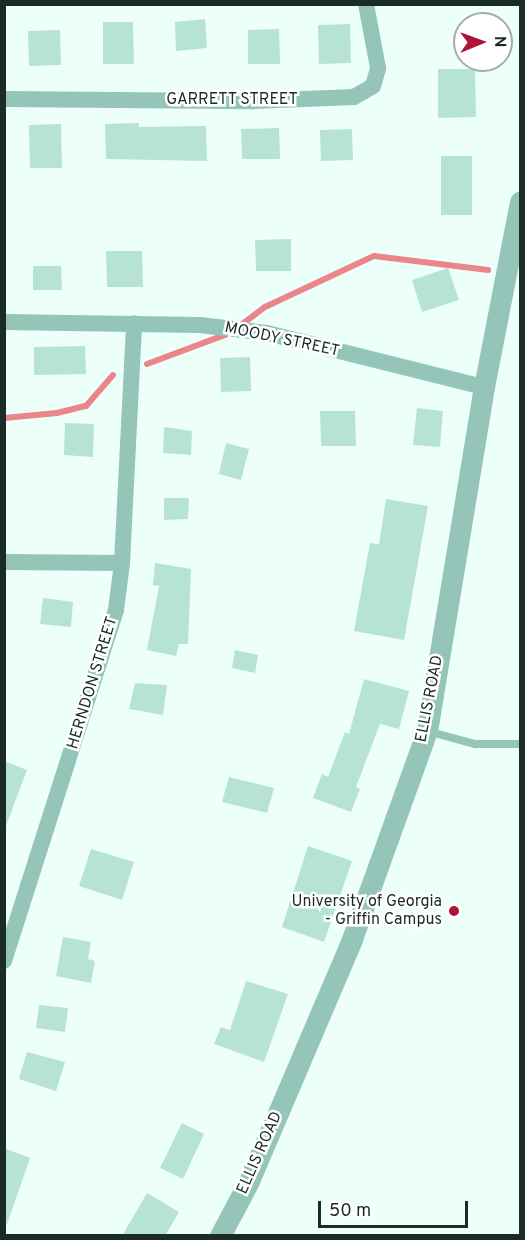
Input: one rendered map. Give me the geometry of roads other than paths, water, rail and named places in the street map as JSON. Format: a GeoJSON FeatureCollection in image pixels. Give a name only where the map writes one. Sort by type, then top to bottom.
{"type":"FeatureCollection","features":[{"type":"Feature","properties":{"kind":"street","name":"GARRETT STREET"},"geometry":{"type":"LineString","coordinates":[[4,99],[354,98],[374,86],[378,68],[366,4]]}},
{"type":"Feature","properties":{"kind":"street","name":"ELLIS ROAD"},"geometry":{"type":"LineString","coordinates":[[220,1236],[249,1181],[352,939],[427,731],[484,387],[520,201]]}},
{"type":"Feature","properties":{"kind":"street","name":"MOODY STREET"},"geometry":{"type":"LineString","coordinates":[[4,322],[200,324],[267,333],[484,387]]}},
{"type":"Feature","properties":{"kind":"street","name":"HERNDON STREET"},"geometry":{"type":"LineString","coordinates":[[4,961],[104,656],[122,563],[134,323]]}},
{"type":"Feature","properties":{"kind":"street"},"geometry":{"type":"LineString","coordinates":[[4,562],[122,563]]}},
{"type":"Feature","properties":{"kind":"lane"},"geometry":{"type":"LineString","coordinates":[[427,731],[475,744],[520,744]]}},
{"type":"Feature","properties":{"kind":"waterway"},"geometry":{"type":"LineString","coordinates":[[241,325],[265,307],[374,256],[488,270]]}},
{"type":"Feature","properties":{"kind":"waterway"},"geometry":{"type":"LineString","coordinates":[[147,364],[230,333]]}},
{"type":"Feature","properties":{"kind":"waterway"},"geometry":{"type":"LineString","coordinates":[[4,418],[57,413],[86,406],[113,375]]}},
{"type":"Feature","properties":{"kind":"place","name":"University of Georgia - Griffin Campus"},"geometry":{"type":"Point","coordinates":[454,911]}}]}
